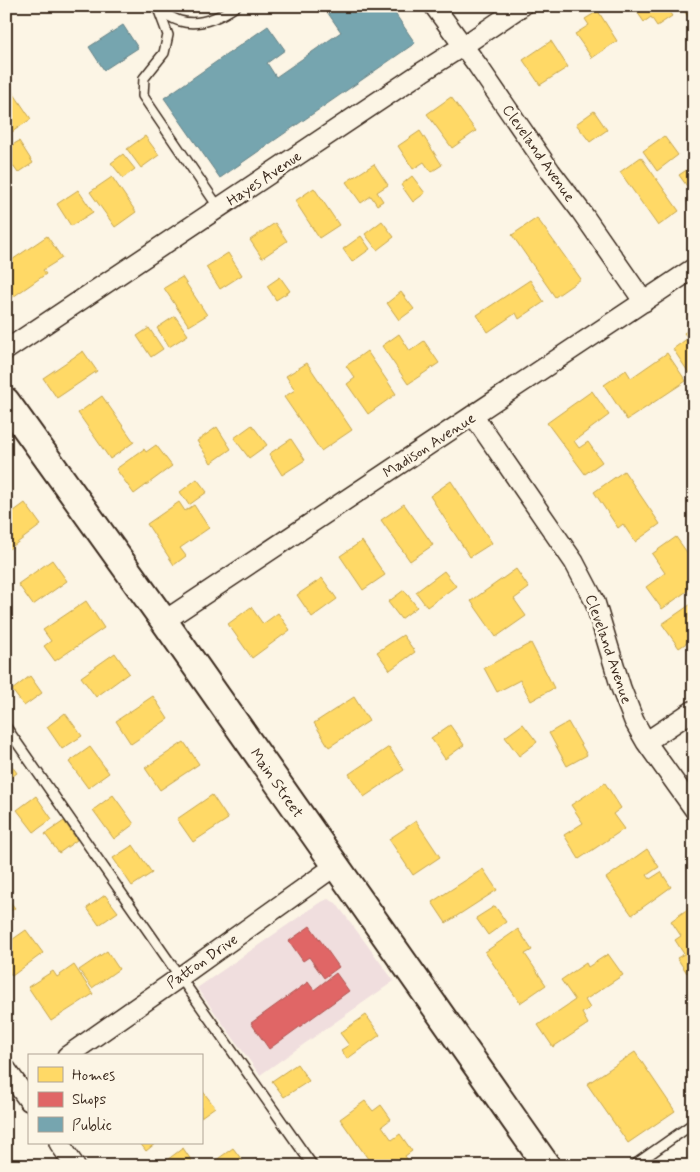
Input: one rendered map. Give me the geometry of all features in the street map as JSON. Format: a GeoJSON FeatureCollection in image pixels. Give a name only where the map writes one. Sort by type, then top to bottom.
{"type":"FeatureCollection","features":[{"type":"Feature","properties":{"kind":"main road","name":"Main Street"},"geometry":{"type":"LineString","coordinates":[[6,401],[547,1166]]}},
{"type":"Feature","properties":{"kind":"street","name":"Cleveland Avenue"},"geometry":{"type":"LineString","coordinates":[[434,6],[644,302]]}},
{"type":"Feature","properties":{"kind":"street","name":"Hayes Avenue"},"geometry":{"type":"LineString","coordinates":[[6,350],[522,6]]}},
{"type":"Feature","properties":{"kind":"street","name":"Madison Avenue"},"geometry":{"type":"LineString","coordinates":[[164,622],[355,492],[473,416],[694,268]]}},
{"type":"Feature","properties":{"kind":"street","name":"Cleveland Avenue"},"geometry":{"type":"LineString","coordinates":[[473,416],[574,562],[595,602],[621,688],[634,721],[646,742],[694,809]]}},
{"type":"Feature","properties":{"kind":"street"},"geometry":{"type":"LineString","coordinates":[[646,742],[694,710]]}},
{"type":"Feature","properties":{"kind":"street","name":"Patton Drive"},"geometry":{"type":"LineString","coordinates":[[70,1054],[335,866]]}},
{"type":"Feature","properties":{"kind":"street"},"geometry":{"type":"LineString","coordinates":[[6,1069],[21,1093]]}},
{"type":"Feature","properties":{"kind":"street"},"geometry":{"type":"LineString","coordinates":[[60,1144],[75,1166]]}},
{"type":"Feature","properties":{"kind":"lane"},"geometry":{"type":"LineString","coordinates":[[158,9],[181,22],[200,23],[221,16],[236,6]]}},
{"type":"Feature","properties":{"kind":"lane"},"geometry":{"type":"LineString","coordinates":[[158,9],[168,34],[164,53],[144,78],[143,96],[219,208]]}},
{"type":"Feature","properties":{"kind":"lane"},"geometry":{"type":"LineString","coordinates":[[6,727],[313,1166]]}},
{"type":"Feature","properties":{"kind":"lane"},"geometry":{"type":"LineString","coordinates":[[633,1166],[694,1123]]}},
{"type":"Feature","properties":{"kind":"shaded area"},"geometry":{"type":"Polygon","coordinates":[[[328,899],[336,903],[394,981],[260,1075],[197,988],[319,903],[328,899]]]}},
{"type":"Feature","properties":{"kind":"building: Homes"},"geometry":{"type":"Polygon","coordinates":[[[633,6],[665,6],[672,16],[657,26],[651,17],[644,22],[633,6]]]}},
{"type":"Feature","properties":{"kind":"building: Homes"},"geometry":{"type":"Polygon","coordinates":[[[694,6],[694,26],[685,12],[694,6]]]}},
{"type":"Feature","properties":{"kind":"building: Homes"},"geometry":{"type":"Polygon","coordinates":[[[598,11],[617,41],[592,58],[575,34],[589,25],[585,19],[598,11]]]}},
{"type":"Feature","properties":{"kind":"building: Homes"},"geometry":{"type":"Polygon","coordinates":[[[551,41],[568,67],[540,85],[523,60],[551,41]]]}},
{"type":"Feature","properties":{"kind":"building: Homes"},"geometry":{"type":"Polygon","coordinates":[[[12,91],[31,119],[12,132],[6,123],[6,95],[12,91]]]}},
{"type":"Feature","properties":{"kind":"building: Homes"},"geometry":{"type":"Polygon","coordinates":[[[451,97],[476,131],[452,148],[427,114],[451,97]]]}},
{"type":"Feature","properties":{"kind":"building: Homes"},"geometry":{"type":"Polygon","coordinates":[[[594,111],[607,130],[590,142],[576,124],[594,111]]]}},
{"type":"Feature","properties":{"kind":"building: Homes"},"geometry":{"type":"Polygon","coordinates":[[[420,131],[442,165],[431,172],[424,162],[413,169],[398,146],[420,131]]]}},
{"type":"Feature","properties":{"kind":"building: Homes"},"geometry":{"type":"Polygon","coordinates":[[[145,136],[159,155],[141,168],[127,149],[145,136]]]}},
{"type":"Feature","properties":{"kind":"building: Homes"},"geometry":{"type":"Polygon","coordinates":[[[664,136],[678,155],[657,171],[643,151],[664,136]]]}},
{"type":"Feature","properties":{"kind":"building: Homes"},"geometry":{"type":"Polygon","coordinates":[[[19,141],[33,163],[18,173],[6,156],[6,149],[19,141]]]}},
{"type":"Feature","properties":{"kind":"building: Homes"},"geometry":{"type":"Polygon","coordinates":[[[123,154],[135,169],[123,178],[111,163],[123,154]]]}},
{"type":"Feature","properties":{"kind":"building: Homes"},"geometry":{"type":"Polygon","coordinates":[[[641,157],[679,211],[658,226],[620,172],[641,157]]]}},
{"type":"Feature","properties":{"kind":"building: Homes"},"geometry":{"type":"Polygon","coordinates":[[[374,164],[388,185],[377,192],[383,201],[377,205],[371,196],[361,203],[346,182],[374,164]]]}},
{"type":"Feature","properties":{"kind":"building: Homes"},"geometry":{"type":"Polygon","coordinates":[[[694,165],[694,196],[679,175],[694,165]]]}},
{"type":"Feature","properties":{"kind":"building: Homes"},"geometry":{"type":"Polygon","coordinates":[[[412,176],[425,193],[413,202],[401,185],[412,176]]]}},
{"type":"Feature","properties":{"kind":"building: Homes"},"geometry":{"type":"Polygon","coordinates":[[[112,177],[136,212],[115,227],[90,192],[112,177]]]}},
{"type":"Feature","properties":{"kind":"building: Homes"},"geometry":{"type":"Polygon","coordinates":[[[314,188],[339,225],[319,238],[295,201],[314,188]]]}},
{"type":"Feature","properties":{"kind":"building: Homes"},"geometry":{"type":"Polygon","coordinates":[[[78,190],[93,212],[71,226],[57,204],[78,190]]]}},
{"type":"Feature","properties":{"kind":"building: Homes"},"geometry":{"type":"Polygon","coordinates":[[[537,218],[581,279],[555,297],[512,235],[537,218]]]}},
{"type":"Feature","properties":{"kind":"building: Homes"},"geometry":{"type":"Polygon","coordinates":[[[382,221],[394,237],[377,250],[365,234],[382,221]]]}},
{"type":"Feature","properties":{"kind":"building: Homes"},"geometry":{"type":"Polygon","coordinates":[[[275,223],[287,241],[262,258],[250,240],[275,223]]]}},
{"type":"Feature","properties":{"kind":"building: Homes"},"geometry":{"type":"Polygon","coordinates":[[[47,236],[62,258],[43,270],[46,274],[10,299],[6,293],[6,264],[47,236]]]}},
{"type":"Feature","properties":{"kind":"building: Homes"},"geometry":{"type":"Polygon","coordinates":[[[361,236],[370,249],[352,262],[343,249],[361,236]]]}},
{"type":"Feature","properties":{"kind":"building: Homes"},"geometry":{"type":"Polygon","coordinates":[[[228,253],[242,275],[220,289],[206,267],[228,253]]]}},
{"type":"Feature","properties":{"kind":"building: Homes"},"geometry":{"type":"Polygon","coordinates":[[[182,277],[207,315],[189,326],[164,288],[182,277]]]}},
{"type":"Feature","properties":{"kind":"building: Homes"},"geometry":{"type":"Polygon","coordinates":[[[280,277],[290,291],[276,300],[267,286],[280,277]]]}},
{"type":"Feature","properties":{"kind":"building: Homes"},"geometry":{"type":"Polygon","coordinates":[[[530,280],[544,302],[519,319],[516,313],[488,332],[477,315],[530,280]]]}},
{"type":"Feature","properties":{"kind":"building: Homes"},"geometry":{"type":"Polygon","coordinates":[[[401,292],[414,309],[399,320],[387,303],[401,292]]]}},
{"type":"Feature","properties":{"kind":"building: Homes"},"geometry":{"type":"Polygon","coordinates":[[[175,316],[188,335],[169,347],[157,328],[175,316]]]}},
{"type":"Feature","properties":{"kind":"building: Homes"},"geometry":{"type":"Polygon","coordinates":[[[694,326],[694,370],[689,373],[673,349],[688,338],[684,333],[694,326]]]}},
{"type":"Feature","properties":{"kind":"building: Homes"},"geometry":{"type":"Polygon","coordinates":[[[149,328],[163,349],[151,357],[137,336],[149,328]]]}},
{"type":"Feature","properties":{"kind":"building: Homes"},"geometry":{"type":"Polygon","coordinates":[[[399,334],[410,351],[424,341],[439,363],[408,384],[382,346],[399,334]]]}},
{"type":"Feature","properties":{"kind":"building: Homes"},"geometry":{"type":"Polygon","coordinates":[[[83,351],[97,371],[57,398],[43,378],[83,351]]]}},
{"type":"Feature","properties":{"kind":"building: Homes"},"geometry":{"type":"Polygon","coordinates":[[[367,351],[396,394],[368,414],[347,384],[355,378],[346,366],[367,351]]]}},
{"type":"Feature","properties":{"kind":"building: Homes"},"geometry":{"type":"Polygon","coordinates":[[[667,353],[686,381],[627,420],[604,385],[626,370],[631,378],[667,353]]]}},
{"type":"Feature","properties":{"kind":"building: Homes"},"geometry":{"type":"Polygon","coordinates":[[[307,363],[352,430],[321,451],[284,397],[295,390],[286,376],[307,363]]]}},
{"type":"Feature","properties":{"kind":"building: Homes"},"geometry":{"type":"Polygon","coordinates":[[[592,391],[609,415],[574,441],[579,448],[588,442],[602,462],[585,474],[547,423],[592,391]]]}},
{"type":"Feature","properties":{"kind":"building: Homes"},"geometry":{"type":"Polygon","coordinates":[[[102,396],[134,442],[110,459],[78,413],[102,396]]]}},
{"type":"Feature","properties":{"kind":"building: Homes"},"geometry":{"type":"Polygon","coordinates":[[[252,425],[267,445],[249,458],[234,438],[252,425]]]}},
{"type":"Feature","properties":{"kind":"building: Homes"},"geometry":{"type":"Polygon","coordinates":[[[217,427],[231,449],[211,463],[197,441],[217,427]]]}},
{"type":"Feature","properties":{"kind":"building: Homes"},"geometry":{"type":"Polygon","coordinates":[[[291,439],[305,460],[282,475],[269,454],[291,439]]]}},
{"type":"Feature","properties":{"kind":"building: Homes"},"geometry":{"type":"Polygon","coordinates":[[[156,445],[172,466],[134,494],[116,469],[144,449],[146,452],[156,445]]]}},
{"type":"Feature","properties":{"kind":"building: Homes"},"geometry":{"type":"Polygon","coordinates":[[[624,471],[660,524],[635,542],[623,524],[618,528],[594,492],[624,471]]]}},
{"type":"Feature","properties":{"kind":"building: Homes"},"geometry":{"type":"Polygon","coordinates":[[[197,479],[207,492],[189,505],[180,492],[197,479]]]}},
{"type":"Feature","properties":{"kind":"building: Homes"},"geometry":{"type":"Polygon","coordinates":[[[451,481],[492,543],[470,557],[430,496],[451,481]]]}},
{"type":"Feature","properties":{"kind":"building: Homes"},"geometry":{"type":"Polygon","coordinates":[[[179,502],[185,511],[194,505],[209,528],[180,548],[186,556],[174,565],[147,524],[179,502]]]}},
{"type":"Feature","properties":{"kind":"building: Homes"},"geometry":{"type":"Polygon","coordinates":[[[25,503],[41,525],[9,549],[6,545],[6,517],[25,503]]]}},
{"type":"Feature","properties":{"kind":"building: Homes"},"geometry":{"type":"Polygon","coordinates":[[[404,504],[433,545],[410,561],[381,520],[404,504]]]}},
{"type":"Feature","properties":{"kind":"building: Homes"},"geometry":{"type":"Polygon","coordinates":[[[676,537],[694,562],[694,586],[662,609],[646,587],[665,573],[652,554],[676,537]]]}},
{"type":"Feature","properties":{"kind":"building: Homes"},"geometry":{"type":"Polygon","coordinates":[[[362,541],[385,575],[363,590],[340,556],[362,541]]]}},
{"type":"Feature","properties":{"kind":"building: Homes"},"geometry":{"type":"Polygon","coordinates":[[[52,560],[67,581],[33,605],[18,584],[52,560]]]}},
{"type":"Feature","properties":{"kind":"building: Homes"},"geometry":{"type":"Polygon","coordinates":[[[516,569],[529,588],[514,599],[526,616],[496,637],[471,601],[516,569]]]}},
{"type":"Feature","properties":{"kind":"building: Homes"},"geometry":{"type":"Polygon","coordinates":[[[444,571],[456,586],[427,607],[416,592],[444,571]]]}},
{"type":"Feature","properties":{"kind":"building: Homes"},"geometry":{"type":"Polygon","coordinates":[[[322,578],[337,599],[312,617],[297,595],[322,578]]]}},
{"type":"Feature","properties":{"kind":"building: Homes"},"geometry":{"type":"Polygon","coordinates":[[[404,590],[417,607],[401,619],[388,602],[404,590]]]}},
{"type":"Feature","properties":{"kind":"building: Homes"},"geometry":{"type":"Polygon","coordinates":[[[86,601],[104,628],[55,661],[44,646],[51,641],[43,630],[86,601]]]}},
{"type":"Feature","properties":{"kind":"building: Homes"},"geometry":{"type":"Polygon","coordinates":[[[694,602],[694,638],[679,648],[662,624],[694,602]]]}},
{"type":"Feature","properties":{"kind":"building: Homes"},"geometry":{"type":"Polygon","coordinates":[[[251,607],[263,624],[278,613],[290,630],[252,658],[228,624],[251,607]]]}},
{"type":"Feature","properties":{"kind":"building: Homes"},"geometry":{"type":"Polygon","coordinates":[[[403,635],[415,652],[390,670],[377,652],[403,635]]]}},
{"type":"Feature","properties":{"kind":"building: Homes"},"geometry":{"type":"Polygon","coordinates":[[[531,643],[554,688],[531,701],[520,680],[497,692],[484,668],[531,643]]]}},
{"type":"Feature","properties":{"kind":"building: Homes"},"geometry":{"type":"Polygon","coordinates":[[[115,653],[129,673],[96,697],[81,677],[115,653]]]}},
{"type":"Feature","properties":{"kind":"building: Homes"},"geometry":{"type":"Polygon","coordinates":[[[30,676],[42,693],[24,706],[12,690],[30,676]]]}},
{"type":"Feature","properties":{"kind":"building: Homes"},"geometry":{"type":"Polygon","coordinates":[[[153,696],[168,719],[131,744],[116,721],[153,696]]]}},
{"type":"Feature","properties":{"kind":"building: Homes"},"geometry":{"type":"Polygon","coordinates":[[[354,697],[369,721],[329,747],[314,723],[354,697]]]}},
{"type":"Feature","properties":{"kind":"building: Homes"},"geometry":{"type":"Polygon","coordinates":[[[65,713],[82,736],[62,749],[47,727],[65,713]]]}},
{"type":"Feature","properties":{"kind":"building: Homes"},"geometry":{"type":"Polygon","coordinates":[[[568,722],[587,755],[567,766],[549,733],[568,722]]]}},
{"type":"Feature","properties":{"kind":"building: Homes"},"geometry":{"type":"Polygon","coordinates":[[[523,724],[537,742],[519,756],[505,737],[523,724]]]}},
{"type":"Feature","properties":{"kind":"building: Homes"},"geometry":{"type":"Polygon","coordinates":[[[450,725],[464,745],[445,759],[431,738],[450,725]]]}},
{"type":"Feature","properties":{"kind":"building: Homes"},"geometry":{"type":"Polygon","coordinates":[[[184,742],[199,764],[160,790],[145,768],[184,742]]]}},
{"type":"Feature","properties":{"kind":"building: Homes"},"geometry":{"type":"Polygon","coordinates":[[[90,747],[109,773],[88,788],[69,762],[90,747]]]}},
{"type":"Feature","properties":{"kind":"building: Homes"},"geometry":{"type":"Polygon","coordinates":[[[389,747],[404,770],[364,797],[349,774],[389,747]]]}},
{"type":"Feature","properties":{"kind":"building: Homes"},"geometry":{"type":"Polygon","coordinates":[[[6,758],[17,773],[6,781],[6,758]]]}},
{"type":"Feature","properties":{"kind":"building: Homes"},"geometry":{"type":"Polygon","coordinates":[[[605,783],[621,808],[613,814],[624,829],[579,859],[564,835],[583,823],[571,805],[605,783]]]}},
{"type":"Feature","properties":{"kind":"building: Homes"},"geometry":{"type":"Polygon","coordinates":[[[113,795],[134,824],[114,839],[93,810],[113,795]]]}},
{"type":"Feature","properties":{"kind":"building: Homes"},"geometry":{"type":"Polygon","coordinates":[[[212,795],[228,819],[193,842],[177,819],[212,795]]]}},
{"type":"Feature","properties":{"kind":"building: Homes"},"geometry":{"type":"Polygon","coordinates":[[[36,796],[52,819],[34,832],[17,810],[36,796]]]}},
{"type":"Feature","properties":{"kind":"building: Homes"},"geometry":{"type":"Polygon","coordinates":[[[64,821],[77,840],[59,853],[45,834],[64,821]]]}},
{"type":"Feature","properties":{"kind":"building: Homes"},"geometry":{"type":"Polygon","coordinates":[[[416,821],[440,857],[413,875],[389,839],[416,821]]]}},
{"type":"Feature","properties":{"kind":"building: Homes"},"geometry":{"type":"Polygon","coordinates":[[[133,845],[152,873],[132,886],[113,858],[133,845]]]}},
{"type":"Feature","properties":{"kind":"building: Homes"},"geometry":{"type":"Polygon","coordinates":[[[647,849],[659,867],[647,875],[650,879],[661,872],[671,887],[632,915],[606,878],[647,849]]]}},
{"type":"Feature","properties":{"kind":"building: Homes"},"geometry":{"type":"Polygon","coordinates":[[[483,869],[497,890],[446,923],[432,902],[483,869]]]}},
{"type":"Feature","properties":{"kind":"building: Homes"},"geometry":{"type":"Polygon","coordinates":[[[105,895],[118,912],[99,925],[87,908],[105,895]]]}},
{"type":"Feature","properties":{"kind":"building: Homes"},"geometry":{"type":"Polygon","coordinates":[[[6,897],[15,908],[6,914],[6,897]]]}},
{"type":"Feature","properties":{"kind":"building: Homes"},"geometry":{"type":"Polygon","coordinates":[[[495,906],[506,922],[488,935],[476,918],[495,906]]]}},
{"type":"Feature","properties":{"kind":"building: Homes"},"geometry":{"type":"Polygon","coordinates":[[[689,908],[694,915],[694,968],[687,973],[677,958],[684,954],[675,940],[681,936],[671,921],[689,908]]]}},
{"type":"Feature","properties":{"kind":"building: Homes"},"geometry":{"type":"Polygon","coordinates":[[[518,929],[532,950],[525,954],[546,985],[520,1003],[485,952],[518,929]]]}},
{"type":"Feature","properties":{"kind":"building: Homes"},"geometry":{"type":"Polygon","coordinates":[[[26,930],[43,953],[12,976],[6,967],[6,944],[26,930]]]}},
{"type":"Feature","properties":{"kind":"building: Homes"},"geometry":{"type":"Polygon","coordinates":[[[107,951],[119,969],[92,988],[79,970],[107,951]]]}},
{"type":"Feature","properties":{"kind":"building: Homes"},"geometry":{"type":"Polygon","coordinates":[[[608,954],[623,975],[585,1000],[590,1008],[582,1013],[588,1024],[553,1047],[538,1025],[575,1000],[561,980],[586,963],[588,967],[608,954]]]}},
{"type":"Feature","properties":{"kind":"building: Homes"},"geometry":{"type":"Polygon","coordinates":[[[74,965],[93,994],[51,1021],[28,987],[53,971],[57,977],[74,965]]]}},
{"type":"Feature","properties":{"kind":"building: Homes"},"geometry":{"type":"Polygon","coordinates":[[[366,1015],[380,1035],[347,1059],[341,1050],[349,1045],[340,1033],[366,1015]]]}},
{"type":"Feature","properties":{"kind":"building: Homes"},"geometry":{"type":"Polygon","coordinates":[[[635,1052],[675,1111],[628,1143],[587,1084],[635,1052]]]}},
{"type":"Feature","properties":{"kind":"building: Homes"},"geometry":{"type":"Polygon","coordinates":[[[297,1064],[309,1081],[284,1097],[272,1081],[297,1064]]]}},
{"type":"Feature","properties":{"kind":"building: Homes"},"geometry":{"type":"Polygon","coordinates":[[[202,1090],[215,1107],[202,1116],[202,1090]]]}},
{"type":"Feature","properties":{"kind":"building: Homes"},"geometry":{"type":"Polygon","coordinates":[[[365,1101],[373,1111],[381,1105],[391,1119],[382,1126],[392,1140],[400,1134],[412,1151],[405,1156],[412,1166],[373,1166],[340,1119],[365,1101]]]}},
{"type":"Feature","properties":{"kind":"building: Homes"},"geometry":{"type":"Polygon","coordinates":[[[141,1144],[155,1144],[146,1151],[141,1144]]]}},
{"type":"Feature","properties":{"kind":"building: Homes"},"geometry":{"type":"Polygon","coordinates":[[[183,1148],[195,1166],[159,1166],[183,1148]]]}},
{"type":"Feature","properties":{"kind":"building: Homes"},"geometry":{"type":"Polygon","coordinates":[[[233,1148],[245,1164],[242,1166],[218,1166],[215,1161],[233,1148]]]}},
{"type":"Feature","properties":{"kind":"building: Shops"},"geometry":{"type":"Polygon","coordinates":[[[310,926],[339,967],[324,978],[309,957],[303,961],[289,941],[310,926]]]}},
{"type":"Feature","properties":{"kind":"building: Shops"},"geometry":{"type":"Polygon","coordinates":[[[336,973],[349,991],[269,1049],[251,1023],[308,982],[314,990],[336,973]]]}},
{"type":"Feature","properties":{"kind":"building: Public"},"geometry":{"type":"Polygon","coordinates":[[[323,6],[390,6],[415,43],[220,178],[164,98],[268,26],[285,50],[267,63],[276,77],[341,32],[323,6]]]}},
{"type":"Feature","properties":{"kind":"building: Public"},"geometry":{"type":"Polygon","coordinates":[[[123,25],[138,48],[104,70],[89,47],[123,25]]]}}]}
